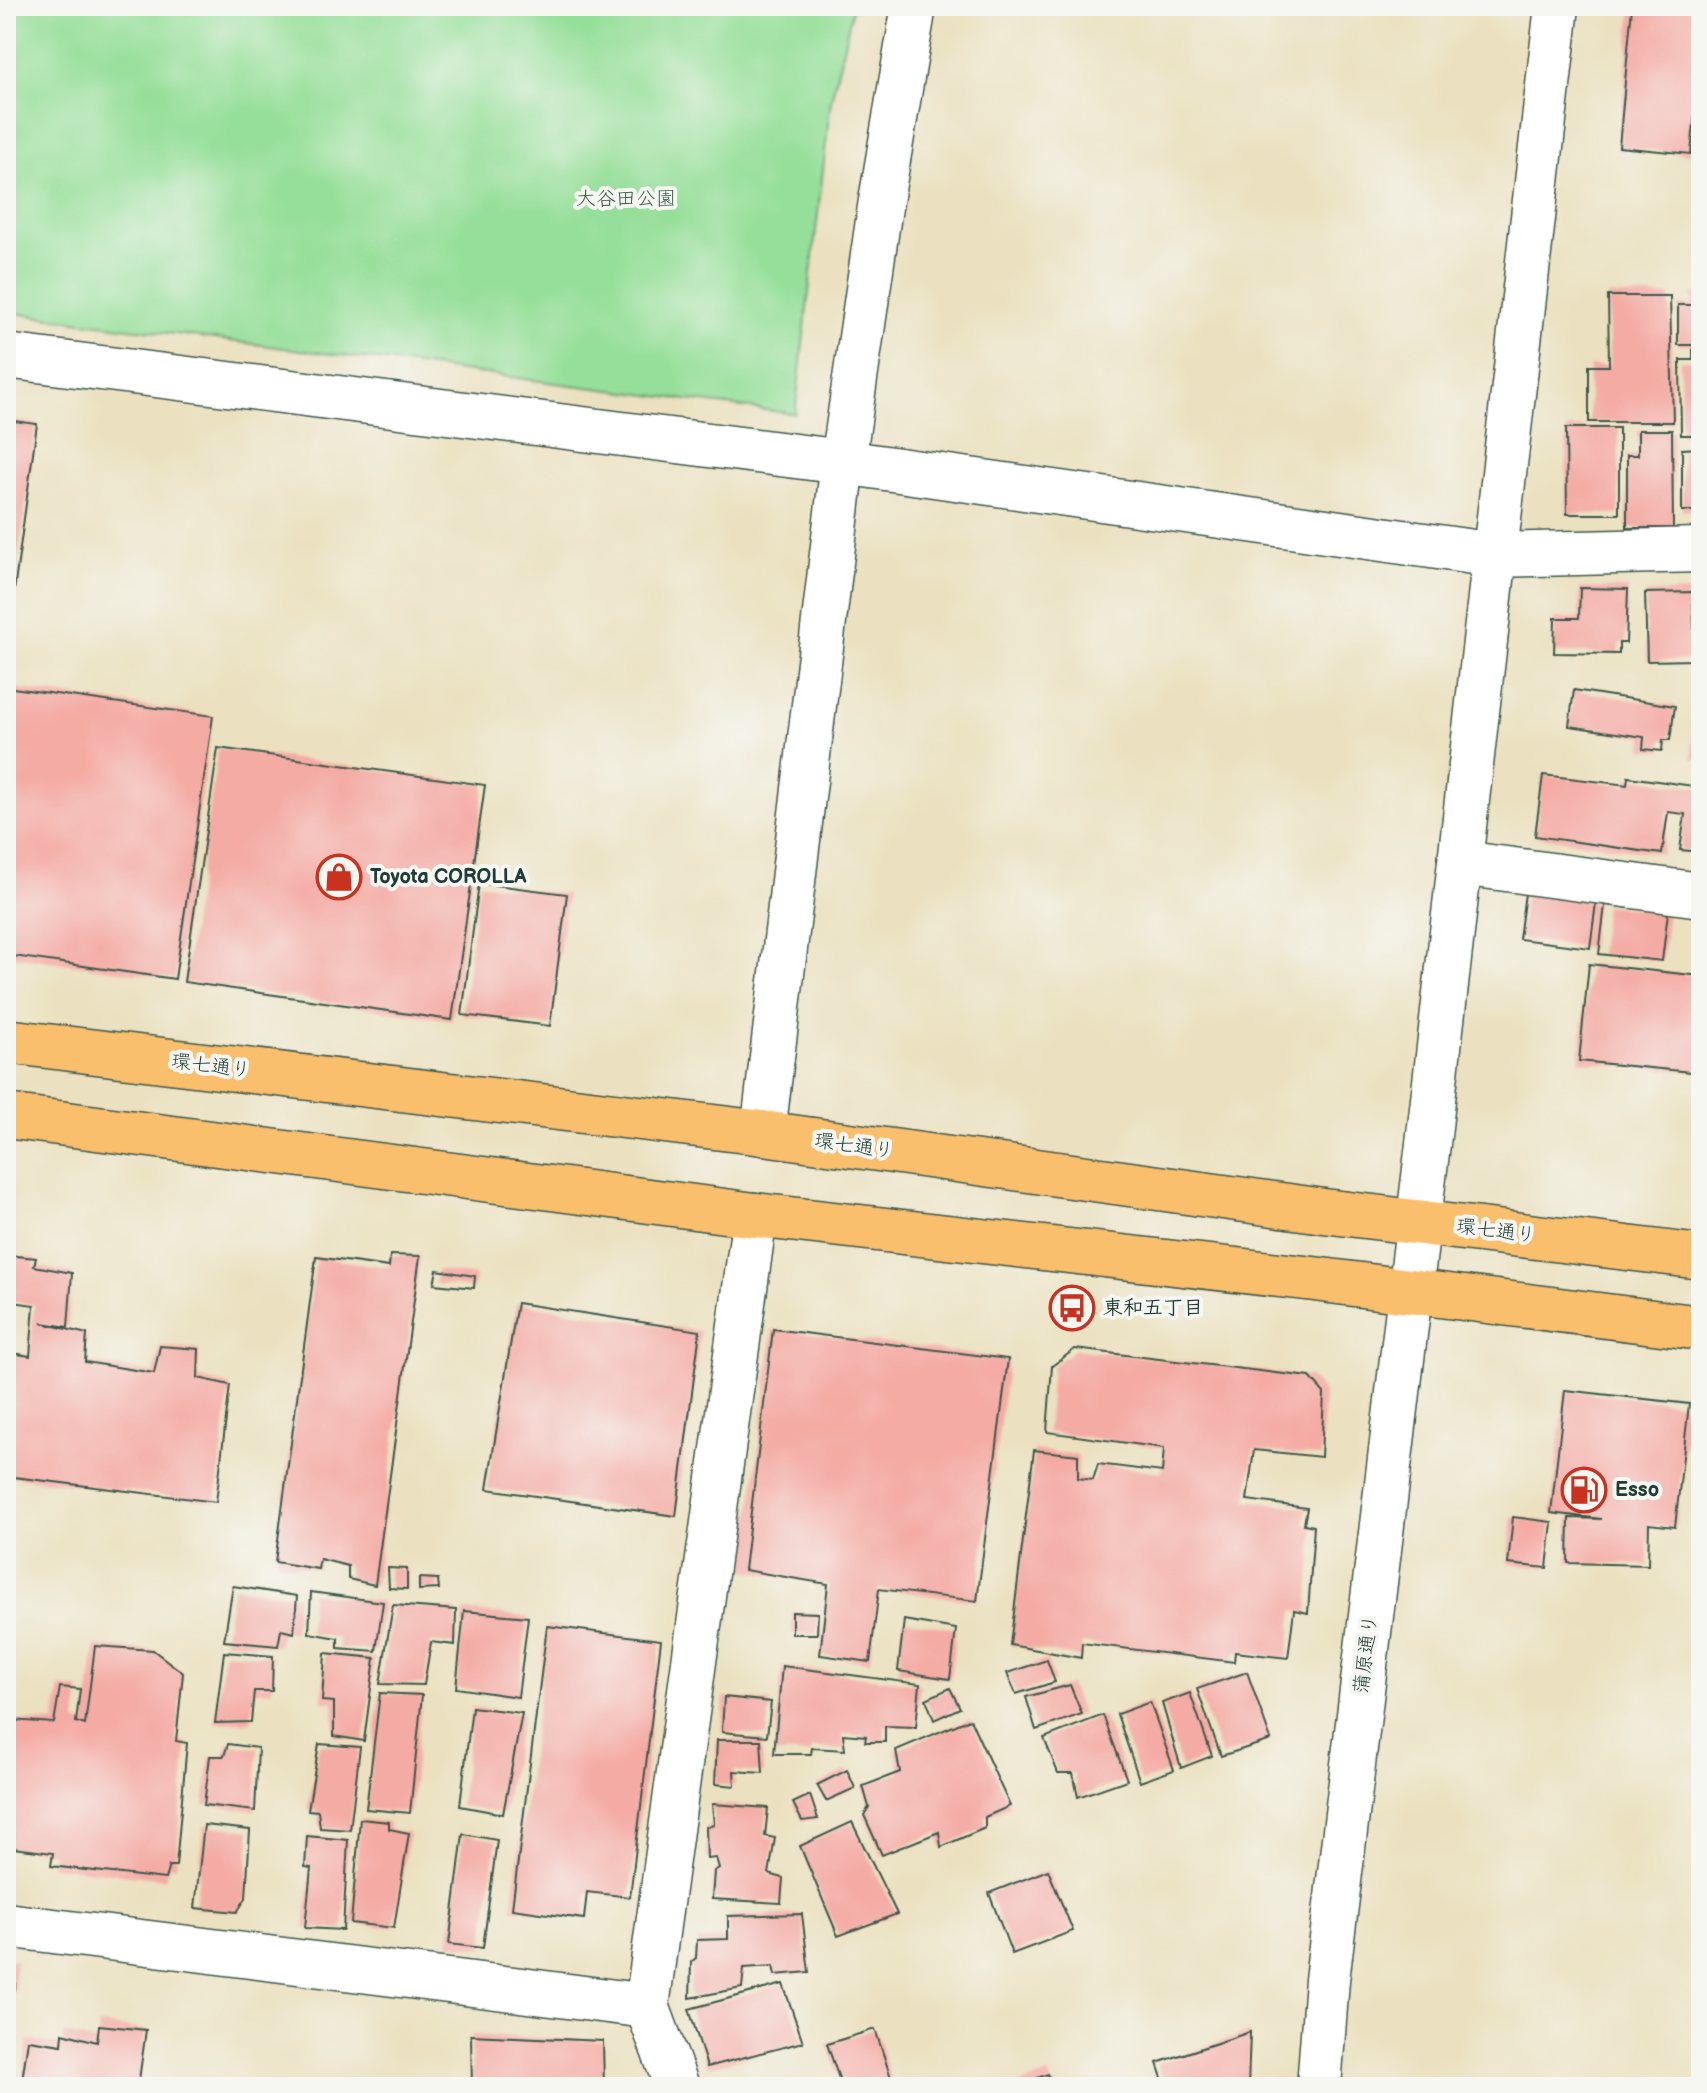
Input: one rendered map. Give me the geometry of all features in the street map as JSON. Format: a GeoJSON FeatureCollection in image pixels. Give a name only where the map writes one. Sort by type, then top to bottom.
{"type":"FeatureCollection","features":[{"type":"Feature","properties":{"kind":"main road","name":"環七通り"},"geometry":{"type":"LineString","coordinates":[[6,1041],[763,1133],[1324,1211],[1701,1257]]}},
{"type":"Feature","properties":{"kind":"main road"},"geometry":{"type":"LineString","coordinates":[[6,1116],[755,1215],[1701,1328]]}},
{"type":"Feature","properties":{"kind":"street"},"geometry":{"type":"LineString","coordinates":[[763,1133],[843,462],[880,207],[914,6]]}},
{"type":"Feature","properties":{"kind":"street","name":"蒲原通り"},"geometry":{"type":"LineString","coordinates":[[1319,2087],[1327,1980],[1461,863],[1557,6]]}},
{"type":"Feature","properties":{"kind":"street"},"geometry":{"type":"LineString","coordinates":[[6,356],[843,462],[1494,555],[1701,550]]}},
{"type":"Feature","properties":{"kind":"street"},"geometry":{"type":"LineString","coordinates":[[1461,863],[1701,895]]}},
{"type":"Feature","properties":{"kind":"street"},"geometry":{"type":"LineString","coordinates":[[677,2087],[647,2006],[755,1215]]}},
{"type":"Feature","properties":{"kind":"street"},"geometry":{"type":"LineString","coordinates":[[6,1925],[647,2006]]}},
{"type":"Feature","properties":{"kind":"green space","name":"大谷田公園"},"geometry":{"type":"Polygon","coordinates":[[[6,6],[853,6],[831,100],[795,414],[6,312],[6,6]]]}},
{"type":"Feature","properties":{"kind":"building"},"geometry":{"type":"Polygon","coordinates":[[[1632,6],[1701,8],[1701,49],[1691,154],[1619,147],[1632,6]]]}},
{"type":"Feature","properties":{"kind":"building"},"geometry":{"type":"Polygon","coordinates":[[[1692,293],[1701,293],[1701,435],[1681,435],[1680,360],[1693,360],[1693,345],[1678,345],[1678,305],[1693,305],[1692,293]]]}},
{"type":"Feature","properties":{"kind":"building"},"geometry":{"type":"Polygon","coordinates":[[[1608,296],[1670,296],[1673,422],[1589,422],[1589,366],[1609,366],[1608,296]]]}},
{"type":"Feature","properties":{"kind":"building"},"geometry":{"type":"Polygon","coordinates":[[[6,420],[37,424],[8,635],[6,635],[6,420]]]}},
{"type":"Feature","properties":{"kind":"building"},"geometry":{"type":"Polygon","coordinates":[[[1566,428],[1619,428],[1619,514],[1567,514],[1566,428]]]}},
{"type":"Feature","properties":{"kind":"building"},"geometry":{"type":"Polygon","coordinates":[[[1638,430],[1672,430],[1673,528],[1627,528],[1627,455],[1638,455],[1638,430]]]}},
{"type":"Feature","properties":{"kind":"building"},"geometry":{"type":"Polygon","coordinates":[[[1701,448],[1701,511],[1682,511],[1682,449],[1701,448]]]}},
{"type":"Feature","properties":{"kind":"building"},"geometry":{"type":"Polygon","coordinates":[[[1580,588],[1628,589],[1626,643],[1619,643],[1619,654],[1554,653],[1555,618],[1579,618],[1580,588]]]}},
{"type":"Feature","properties":{"kind":"building"},"geometry":{"type":"Polygon","coordinates":[[[1693,592],[1695,660],[1647,661],[1645,593],[1693,592]]]}},
{"type":"Feature","properties":{"kind":"building"},"geometry":{"type":"Polygon","coordinates":[[[6,687],[213,716],[175,979],[6,955],[6,687]]]}},
{"type":"Feature","properties":{"kind":"building"},"geometry":{"type":"Polygon","coordinates":[[[1574,690],[1675,706],[1670,740],[1663,740],[1662,751],[1643,749],[1644,737],[1569,726],[1574,690]]]}},
{"type":"Feature","properties":{"kind":"building"},"geometry":{"type":"Polygon","coordinates":[[[1696,693],[1701,693],[1701,759],[1692,759],[1696,693]]]}},
{"type":"Feature","properties":{"kind":"building"},"geometry":{"type":"Polygon","coordinates":[[[218,748],[485,785],[452,1020],[184,982],[218,748]]]}},
{"type":"Feature","properties":{"kind":"building"},"geometry":{"type":"Polygon","coordinates":[[[1543,775],[1627,785],[1628,777],[1701,787],[1701,852],[1680,850],[1685,814],[1668,812],[1662,854],[1535,836],[1543,775]]]}},
{"type":"Feature","properties":{"kind":"building"},"geometry":{"type":"Polygon","coordinates":[[[479,883],[567,894],[550,1026],[462,1015],[479,883]]]}},
{"type":"Feature","properties":{"kind":"building"},"geometry":{"type":"Polygon","coordinates":[[[1525,893],[1596,903],[1590,948],[1519,939],[1525,893]]]}},
{"type":"Feature","properties":{"kind":"building"},"geometry":{"type":"Polygon","coordinates":[[[1605,905],[1668,912],[1662,961],[1599,954],[1605,905]]]}},
{"type":"Feature","properties":{"kind":"building"},"geometry":{"type":"Polygon","coordinates":[[[1589,964],[1701,976],[1701,1073],[1579,1061],[1589,964]]]}},
{"type":"Feature","properties":{"kind":"building"},"geometry":{"type":"Polygon","coordinates":[[[6,1255],[36,1258],[34,1266],[72,1273],[68,1327],[42,1323],[87,1334],[85,1362],[154,1373],[160,1346],[199,1349],[198,1378],[230,1385],[216,1502],[6,1476],[6,1352],[30,1356],[34,1305],[6,1301],[6,1255]]]}},
{"type":"Feature","properties":{"kind":"building"},"geometry":{"type":"Polygon","coordinates":[[[390,1255],[420,1256],[375,1585],[348,1579],[348,1566],[320,1559],[318,1569],[275,1562],[316,1257],[389,1267],[390,1255]]]}},
{"type":"Feature","properties":{"kind":"building"},"geometry":{"type":"Polygon","coordinates":[[[437,1270],[475,1276],[474,1288],[434,1284],[437,1270]]]}},
{"type":"Feature","properties":{"kind":"building"},"geometry":{"type":"Polygon","coordinates":[[[517,1303],[700,1331],[676,1516],[487,1489],[517,1303]]]}},
{"type":"Feature","properties":{"kind":"building"},"geometry":{"type":"Polygon","coordinates":[[[773,1329],[1008,1359],[977,1601],[879,1589],[870,1662],[820,1655],[828,1584],[744,1570],[773,1329]]]}},
{"type":"Feature","properties":{"kind":"building"},"geometry":{"type":"Polygon","coordinates":[[[1075,1349],[1310,1377],[1324,1393],[1321,1457],[1254,1450],[1247,1500],[1307,1508],[1304,1524],[1314,1526],[1308,1613],[1294,1610],[1288,1658],[1235,1652],[1234,1662],[1082,1643],[1081,1658],[1010,1645],[1034,1450],[1078,1455],[1078,1478],[1093,1480],[1098,1464],[1162,1472],[1164,1448],[1047,1432],[1052,1366],[1075,1349]]]}},
{"type":"Feature","properties":{"kind":"building"},"geometry":{"type":"Polygon","coordinates":[[[1565,1390],[1689,1404],[1675,1527],[1649,1524],[1648,1565],[1568,1563],[1569,1518],[1602,1519],[1551,1513],[1565,1390]]]}},
{"type":"Feature","properties":{"kind":"building"},"geometry":{"type":"Polygon","coordinates":[[[1513,1517],[1552,1522],[1547,1568],[1508,1564],[1513,1517]]]}},
{"type":"Feature","properties":{"kind":"building"},"geometry":{"type":"Polygon","coordinates":[[[388,1568],[407,1569],[407,1589],[389,1588],[388,1568]]]}},
{"type":"Feature","properties":{"kind":"building"},"geometry":{"type":"Polygon","coordinates":[[[419,1578],[438,1579],[439,1589],[419,1590],[419,1578]]]}},
{"type":"Feature","properties":{"kind":"building"},"geometry":{"type":"Polygon","coordinates":[[[233,1586],[297,1596],[294,1633],[281,1630],[278,1646],[224,1641],[233,1586]]]}},
{"type":"Feature","properties":{"kind":"building"},"geometry":{"type":"Polygon","coordinates":[[[311,1592],[383,1602],[376,1651],[338,1648],[338,1638],[309,1633],[311,1592]]]}},
{"type":"Feature","properties":{"kind":"building"},"geometry":{"type":"Polygon","coordinates":[[[393,1605],[456,1610],[455,1645],[431,1642],[424,1685],[380,1684],[393,1605]]]}},
{"type":"Feature","properties":{"kind":"building"},"geometry":{"type":"Polygon","coordinates":[[[464,1611],[528,1617],[518,1697],[456,1688],[464,1611]]]}},
{"type":"Feature","properties":{"kind":"building"},"geometry":{"type":"Polygon","coordinates":[[[792,1612],[818,1613],[817,1634],[792,1634],[792,1612]]]}},
{"type":"Feature","properties":{"kind":"building"},"geometry":{"type":"Polygon","coordinates":[[[904,1620],[956,1629],[950,1679],[898,1671],[904,1620]]]}},
{"type":"Feature","properties":{"kind":"building"},"geometry":{"type":"Polygon","coordinates":[[[547,1626],[661,1640],[630,1897],[587,1892],[584,1919],[512,1909],[547,1626]]]}},
{"type":"Feature","properties":{"kind":"building"},"geometry":{"type":"Polygon","coordinates":[[[95,1646],[153,1650],[183,1673],[176,1741],[187,1743],[176,1866],[169,1866],[165,1879],[51,1866],[53,1853],[6,1847],[6,1760],[11,1720],[54,1723],[60,1687],[80,1689],[76,1722],[85,1725],[95,1646]]]}},
{"type":"Feature","properties":{"kind":"building"},"geometry":{"type":"Polygon","coordinates":[[[224,1652],[273,1656],[272,1691],[254,1691],[251,1722],[215,1723],[224,1652]]]}},
{"type":"Feature","properties":{"kind":"building"},"geometry":{"type":"Polygon","coordinates":[[[325,1653],[375,1658],[364,1741],[334,1736],[334,1702],[322,1701],[325,1653]]]}},
{"type":"Feature","properties":{"kind":"building"},"geometry":{"type":"Polygon","coordinates":[[[1047,1660],[1055,1682],[1016,1694],[1007,1673],[1047,1660]]]}},
{"type":"Feature","properties":{"kind":"building"},"geometry":{"type":"Polygon","coordinates":[[[782,1666],[920,1684],[916,1727],[885,1726],[885,1742],[865,1742],[866,1736],[843,1734],[845,1750],[812,1748],[811,1754],[774,1754],[782,1666]]]}},
{"type":"Feature","properties":{"kind":"building"},"geometry":{"type":"Polygon","coordinates":[[[1247,1672],[1271,1740],[1221,1756],[1197,1689],[1247,1672]]]}},
{"type":"Feature","properties":{"kind":"building"},"geometry":{"type":"Polygon","coordinates":[[[1070,1685],[1082,1714],[1036,1730],[1026,1697],[1070,1685]]]}},
{"type":"Feature","properties":{"kind":"building"},"geometry":{"type":"Polygon","coordinates":[[[950,1688],[960,1708],[934,1720],[926,1699],[950,1688]]]}},
{"type":"Feature","properties":{"kind":"building"},"geometry":{"type":"Polygon","coordinates":[[[380,1693],[422,1695],[410,1813],[366,1809],[380,1693]]]}},
{"type":"Feature","properties":{"kind":"building"},"geometry":{"type":"Polygon","coordinates":[[[1190,1693],[1212,1756],[1181,1768],[1162,1703],[1190,1693]]]}},
{"type":"Feature","properties":{"kind":"building"},"geometry":{"type":"Polygon","coordinates":[[[724,1697],[771,1702],[767,1736],[722,1732],[724,1697]]]}},
{"type":"Feature","properties":{"kind":"building"},"geometry":{"type":"Polygon","coordinates":[[[1150,1702],[1174,1770],[1140,1782],[1117,1714],[1150,1702]]]}},
{"type":"Feature","properties":{"kind":"building"},"geometry":{"type":"Polygon","coordinates":[[[472,1707],[522,1713],[503,1814],[460,1806],[472,1707]]]}},
{"type":"Feature","properties":{"kind":"building"},"geometry":{"type":"Polygon","coordinates":[[[1103,1715],[1127,1780],[1078,1797],[1073,1773],[1058,1773],[1044,1738],[1103,1715]]]}},
{"type":"Feature","properties":{"kind":"building"},"geometry":{"type":"Polygon","coordinates":[[[970,1719],[1010,1806],[985,1817],[985,1828],[941,1847],[939,1832],[882,1855],[864,1815],[869,1807],[863,1786],[900,1772],[896,1750],[970,1719]]]}},
{"type":"Feature","properties":{"kind":"building"},"geometry":{"type":"Polygon","coordinates":[[[717,1740],[761,1740],[763,1773],[734,1771],[735,1786],[715,1784],[717,1740]]]}},
{"type":"Feature","properties":{"kind":"building"},"geometry":{"type":"Polygon","coordinates":[[[228,1744],[258,1748],[255,1811],[204,1805],[210,1756],[224,1756],[228,1744]]]}},
{"type":"Feature","properties":{"kind":"building"},"geometry":{"type":"Polygon","coordinates":[[[319,1744],[360,1747],[350,1830],[320,1828],[318,1811],[308,1810],[319,1744]]]}},
{"type":"Feature","properties":{"kind":"building"},"geometry":{"type":"Polygon","coordinates":[[[847,1770],[855,1788],[826,1801],[817,1785],[847,1770]]]}},
{"type":"Feature","properties":{"kind":"building"},"geometry":{"type":"Polygon","coordinates":[[[810,1795],[818,1819],[802,1821],[793,1803],[810,1795]]]}},
{"type":"Feature","properties":{"kind":"building"},"geometry":{"type":"Polygon","coordinates":[[[712,1804],[768,1808],[765,1836],[775,1838],[769,1874],[783,1878],[781,1903],[712,1899],[714,1871],[719,1868],[716,1858],[707,1859],[706,1827],[714,1825],[712,1804]]]}},
{"type":"Feature","properties":{"kind":"building"},"geometry":{"type":"Polygon","coordinates":[[[360,1819],[389,1822],[389,1829],[409,1833],[394,1928],[351,1923],[360,1819]]]}},
{"type":"Feature","properties":{"kind":"building"},"geometry":{"type":"Polygon","coordinates":[[[852,1822],[897,1914],[838,1936],[800,1846],[852,1822]]]}},
{"type":"Feature","properties":{"kind":"building"},"geometry":{"type":"Polygon","coordinates":[[[204,1825],[250,1830],[246,1898],[237,1912],[195,1908],[204,1825]]]}},
{"type":"Feature","properties":{"kind":"building"},"geometry":{"type":"Polygon","coordinates":[[[463,1834],[497,1840],[483,1948],[449,1944],[463,1834]]]}},
{"type":"Feature","properties":{"kind":"building"},"geometry":{"type":"Polygon","coordinates":[[[307,1836],[348,1840],[343,1930],[305,1928],[311,1868],[305,1867],[307,1836]]]}},
{"type":"Feature","properties":{"kind":"building"},"geometry":{"type":"Polygon","coordinates":[[[1048,1870],[1073,1931],[1012,1954],[989,1893],[1048,1870]]]}},
{"type":"Feature","properties":{"kind":"building"},"geometry":{"type":"Polygon","coordinates":[[[802,1914],[809,1972],[775,1975],[773,1966],[744,1968],[742,1988],[690,1998],[691,1962],[696,1958],[697,1940],[728,1939],[728,1916],[802,1914]]]}},
{"type":"Feature","properties":{"kind":"building"},"geometry":{"type":"Polygon","coordinates":[[[6,1960],[15,1960],[15,1990],[10,1990],[11,2013],[6,2013],[6,1960]]]}},
{"type":"Feature","properties":{"kind":"building"},"geometry":{"type":"Polygon","coordinates":[[[783,1984],[803,2042],[707,2067],[689,2009],[783,1984]]]}},
{"type":"Feature","properties":{"kind":"building"},"geometry":{"type":"Polygon","coordinates":[[[99,2025],[146,2030],[138,2087],[21,2087],[28,2040],[62,2045],[63,2033],[97,2042],[99,2025]]]}},
{"type":"Feature","properties":{"kind":"building"},"geometry":{"type":"Polygon","coordinates":[[[875,2029],[894,2087],[842,2087],[827,2044],[875,2029]]]}},
{"type":"Feature","properties":{"kind":"building"},"geometry":{"type":"Polygon","coordinates":[[[1250,2032],[1248,2087],[1165,2087],[1157,2063],[1250,2032]]]}},
{"type":"Feature","properties":{"kind":"building"},"geometry":{"type":"Polygon","coordinates":[[[471,2035],[603,2041],[604,2087],[472,2087],[471,2035]]]}},
{"type":"Feature","properties":{"kind":"building"},"geometry":{"type":"Polygon","coordinates":[[[1048,2074],[1053,2087],[1013,2087],[1048,2074]]]}},
{"type":"Feature","properties":{"kind":"place","name":"Toyota COROLLA"},"geometry":{"type":"Point","coordinates":[339,877]}},
{"type":"Feature","properties":{"kind":"place","name":"東和五丁目"},"geometry":{"type":"Point","coordinates":[1072,1308]}},
{"type":"Feature","properties":{"kind":"place","name":"Esso"},"geometry":{"type":"Point","coordinates":[1584,1490]}}]}
